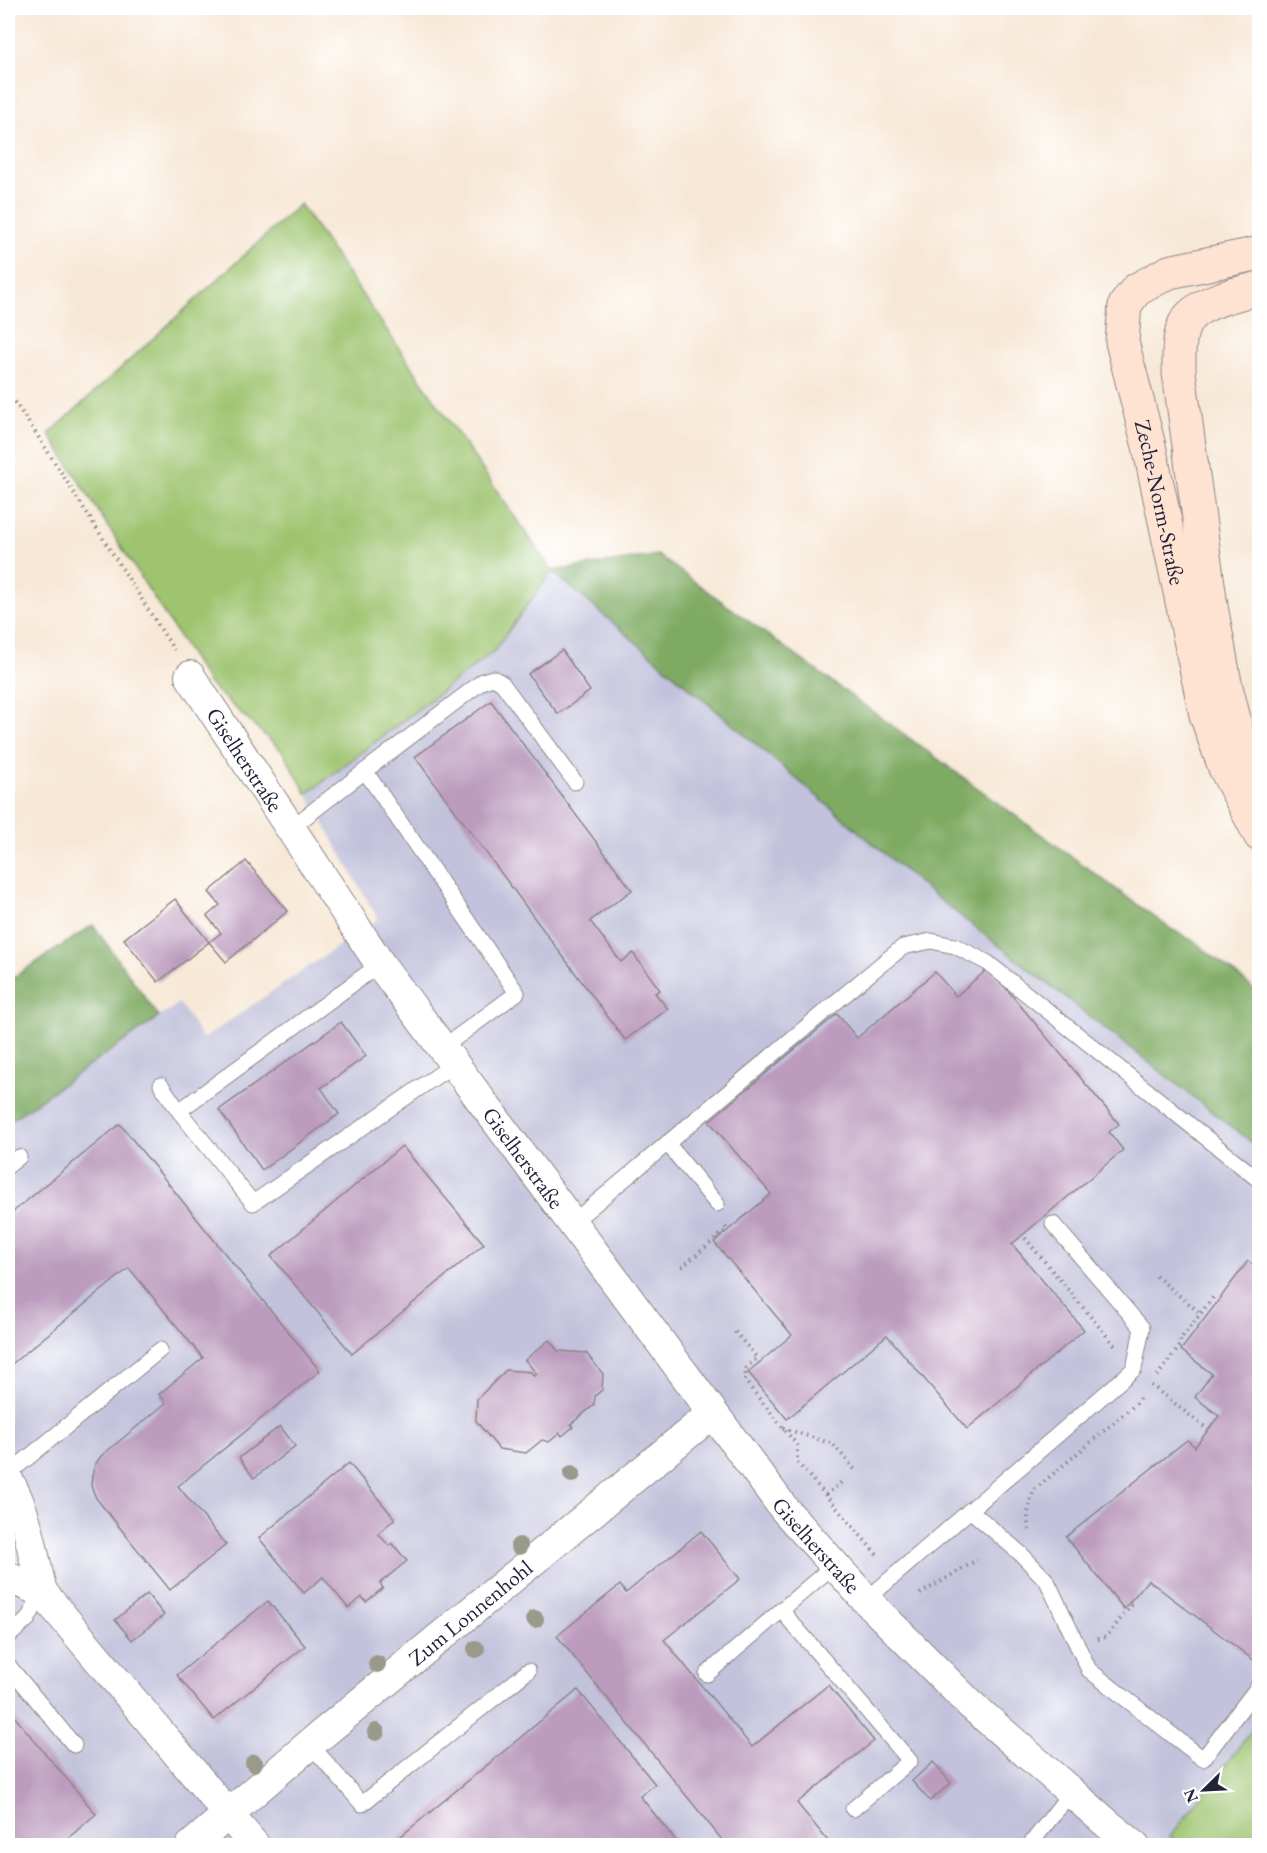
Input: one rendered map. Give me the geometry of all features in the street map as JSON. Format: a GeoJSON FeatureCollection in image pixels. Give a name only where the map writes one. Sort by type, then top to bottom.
{"type":"FeatureCollection","features":[{"type":"Feature","properties":{"kind":"main road","name":"Zeche-Norm-Straße"},"geometry":{"type":"LineString","coordinates":[[1260,253],[1169,272],[1136,290],[1125,305],[1122,342],[1149,446],[1206,715],[1225,768],[1260,836]]}},
{"type":"Feature","properties":{"kind":"main road","name":"Zeche-Norm-Straße"},"geometry":{"type":"LineString","coordinates":[[1260,288],[1228,295],[1203,307],[1186,321],[1179,342],[1179,373],[1211,606],[1225,683],[1244,762],[1260,808]]}},
{"type":"Feature","properties":{"kind":"street","name":"Giselherstraße"},"geometry":{"type":"LineString","coordinates":[[190,676],[380,964],[784,1510],[866,1600],[970,1704],[1135,1845]]}},
{"type":"Feature","properties":{"kind":"street","name":"Zum Lonnenhohl"},"geometry":{"type":"LineString","coordinates":[[191,1845],[310,1744],[713,1413]]}},
{"type":"Feature","properties":{"kind":"street"},"geometry":{"type":"LineString","coordinates":[[8,1480],[23,1511],[42,1592]]}},
{"type":"Feature","properties":{"kind":"street"},"geometry":{"type":"LineString","coordinates":[[8,1577],[42,1592],[255,1845]]}},
{"type":"Feature","properties":{"kind":"lane"},"geometry":{"type":"LineString","coordinates":[[291,828],[483,681],[494,678],[502,683],[575,782]]}},
{"type":"Feature","properties":{"kind":"lane"},"geometry":{"type":"LineString","coordinates":[[161,1085],[178,1111],[252,1203],[448,1056],[517,993],[365,771]]}},
{"type":"Feature","properties":{"kind":"lane"},"geometry":{"type":"LineString","coordinates":[[572,1223],[903,947],[931,941],[956,946],[988,963],[1260,1181]]}},
{"type":"Feature","properties":{"kind":"lane"},"geometry":{"type":"LineString","coordinates":[[178,1111],[380,964]]}},
{"type":"Feature","properties":{"kind":"lane"},"geometry":{"type":"LineString","coordinates":[[667,1143],[717,1204]]}},
{"type":"Feature","properties":{"kind":"lane"},"geometry":{"type":"LineString","coordinates":[[866,1600],[1134,1369],[1142,1328],[1053,1224]]}},
{"type":"Feature","properties":{"kind":"lane"},"geometry":{"type":"LineString","coordinates":[[8,1474],[160,1350]]}},
{"type":"Feature","properties":{"kind":"lane"},"geometry":{"type":"LineString","coordinates":[[970,1510],[1021,1554],[1047,1581],[1089,1670],[1203,1758],[1260,1684]]}},
{"type":"Feature","properties":{"kind":"lane"},"geometry":{"type":"LineString","coordinates":[[707,1674],[834,1565]]}},
{"type":"Feature","properties":{"kind":"lane"},"geometry":{"type":"LineString","coordinates":[[8,1637],[28,1619],[42,1592]]}},
{"type":"Feature","properties":{"kind":"lane"},"geometry":{"type":"LineString","coordinates":[[781,1610],[910,1761],[853,1809]]}},
{"type":"Feature","properties":{"kind":"lane"},"geometry":{"type":"LineString","coordinates":[[8,1665],[74,1745]]}},
{"type":"Feature","properties":{"kind":"lane"},"geometry":{"type":"LineString","coordinates":[[310,1744],[362,1804],[528,1671]]}},
{"type":"Feature","properties":{"kind":"lane"},"geometry":{"type":"LineString","coordinates":[[1034,1844],[1071,1792]]}},
{"type":"Feature","properties":{"kind":"path"},"geometry":{"type":"LineString","coordinates":[[8,392],[42,441],[190,676]]}},
{"type":"Feature","properties":{"kind":"path"},"geometry":{"type":"LineString","coordinates":[[682,1267],[727,1228],[711,1209],[717,1204]]}},
{"type":"Feature","properties":{"kind":"path"},"geometry":{"type":"LineString","coordinates":[[1025,1238],[1134,1369]]}},
{"type":"Feature","properties":{"kind":"path"},"geometry":{"type":"LineString","coordinates":[[1156,1276],[1200,1313]]}},
{"type":"Feature","properties":{"kind":"path"},"geometry":{"type":"LineString","coordinates":[[735,1332],[757,1358],[746,1368],[745,1381],[797,1445],[797,1461],[879,1557]]}},
{"type":"Feature","properties":{"kind":"path"},"geometry":{"type":"LineString","coordinates":[[1150,1385],[1206,1428]]}},
{"type":"Feature","properties":{"kind":"path"},"geometry":{"type":"LineString","coordinates":[[782,1427],[833,1443],[855,1470]]}},
{"type":"Feature","properties":{"kind":"path"},"geometry":{"type":"LineString","coordinates":[[826,1495],[843,1481]]}},
{"type":"Feature","properties":{"kind":"path"},"geometry":{"type":"LineString","coordinates":[[920,1594],[977,1560]]}},
{"type":"Feature","properties":{"kind":"shaded area"},"geometry":{"type":"Polygon","coordinates":[[[552,571],[931,893],[1259,1148],[1259,1845],[8,1845],[8,1122],[179,1003],[203,1039],[378,919],[307,794],[494,651],[552,571]]]}},
{"type":"Feature","properties":{"kind":"green space"},"geometry":{"type":"Polygon","coordinates":[[[300,204],[552,571],[494,651],[307,794],[283,752],[209,684],[49,434],[300,204]]]}},
{"type":"Feature","properties":{"kind":"green space"},"geometry":{"type":"Polygon","coordinates":[[[658,555],[1171,929],[1195,942],[1259,993],[1259,1148],[931,893],[552,571],[658,555]]]}},
{"type":"Feature","properties":{"kind":"green space"},"geometry":{"type":"Polygon","coordinates":[[[93,925],[159,1017],[8,1122],[8,981],[93,925]]]}},
{"type":"Feature","properties":{"kind":"green space"},"geometry":{"type":"Polygon","coordinates":[[[1259,1721],[1259,1845],[1181,1845],[1170,1837],[1259,1721]]]}},
{"type":"Feature","properties":{"kind":"building"},"geometry":{"type":"Polygon","coordinates":[[[562,650],[590,691],[558,714],[528,674],[562,650]]]}},
{"type":"Feature","properties":{"kind":"building"},"geometry":{"type":"Polygon","coordinates":[[[491,701],[632,890],[590,921],[621,962],[633,953],[660,990],[655,993],[668,1009],[625,1040],[415,757],[491,701]]]}},
{"type":"Feature","properties":{"kind":"building"},"geometry":{"type":"Polygon","coordinates":[[[246,861],[288,911],[226,962],[209,942],[221,933],[207,916],[220,905],[209,892],[246,861]]]}},
{"type":"Feature","properties":{"kind":"building"},"geometry":{"type":"Polygon","coordinates":[[[175,899],[209,942],[158,982],[124,939],[175,899]]]}},
{"type":"Feature","properties":{"kind":"building"},"geometry":{"type":"Polygon","coordinates":[[[989,968],[1119,1124],[1109,1132],[1123,1150],[1012,1244],[1084,1330],[967,1429],[887,1335],[787,1419],[748,1372],[792,1335],[714,1242],[771,1194],[709,1121],[837,1014],[857,1038],[935,972],[956,996],[989,968]]]}},
{"type":"Feature","properties":{"kind":"building"},"geometry":{"type":"Polygon","coordinates":[[[341,1022],[366,1056],[321,1088],[339,1114],[262,1170],[219,1110],[341,1022]]]}},
{"type":"Feature","properties":{"kind":"building"},"geometry":{"type":"Polygon","coordinates":[[[120,1124],[320,1371],[178,1486],[226,1545],[170,1590],[96,1498],[91,1486],[92,1476],[101,1456],[166,1403],[159,1394],[203,1358],[129,1268],[8,1367],[8,1216],[120,1124]]]}},
{"type":"Feature","properties":{"kind":"building"},"geometry":{"type":"Polygon","coordinates":[[[402,1146],[484,1244],[352,1354],[271,1256],[402,1146]]]}},
{"type":"Feature","properties":{"kind":"building"},"geometry":{"type":"Polygon","coordinates":[[[1248,1261],[1260,1269],[1260,1665],[1148,1580],[1124,1609],[1066,1537],[1187,1440],[1195,1447],[1219,1416],[1195,1397],[1212,1374],[1181,1350],[1248,1261]]]}},
{"type":"Feature","properties":{"kind":"building"},"geometry":{"type":"Polygon","coordinates":[[[549,1340],[558,1351],[586,1353],[603,1374],[602,1390],[595,1396],[594,1405],[571,1424],[573,1427],[562,1436],[560,1433],[549,1442],[542,1440],[526,1453],[499,1449],[476,1421],[477,1399],[506,1370],[531,1372],[534,1376],[537,1374],[525,1360],[549,1340]]]}},
{"type":"Feature","properties":{"kind":"building"},"geometry":{"type":"Polygon","coordinates":[[[280,1426],[295,1446],[254,1478],[239,1458],[280,1426]]]}},
{"type":"Feature","properties":{"kind":"building"},"geometry":{"type":"Polygon","coordinates":[[[349,1463],[395,1519],[378,1533],[389,1546],[392,1543],[407,1561],[380,1583],[383,1588],[366,1602],[362,1597],[348,1608],[323,1577],[304,1593],[259,1538],[349,1463]]]}},
{"type":"Feature","properties":{"kind":"building"},"geometry":{"type":"Polygon","coordinates":[[[701,1531],[740,1579],[664,1640],[752,1747],[828,1685],[874,1741],[797,1803],[832,1846],[727,1846],[557,1636],[620,1585],[626,1593],[701,1531]]]}},
{"type":"Feature","properties":{"kind":"building"},"geometry":{"type":"Polygon","coordinates":[[[147,1594],[164,1615],[132,1640],[115,1620],[147,1594]]]}},
{"type":"Feature","properties":{"kind":"building"},"geometry":{"type":"Polygon","coordinates":[[[268,1601],[305,1646],[214,1720],[177,1675],[268,1601]]]}},
{"type":"Feature","properties":{"kind":"building"},"geometry":{"type":"Polygon","coordinates":[[[578,1690],[655,1784],[640,1796],[680,1846],[389,1846],[578,1690]]]}},
{"type":"Feature","properties":{"kind":"building"},"geometry":{"type":"Polygon","coordinates":[[[8,1709],[96,1814],[59,1846],[8,1846],[8,1709]]]}},
{"type":"Feature","properties":{"kind":"building"},"geometry":{"type":"Polygon","coordinates":[[[933,1762],[951,1783],[930,1801],[912,1781],[933,1762]]]}}]}
